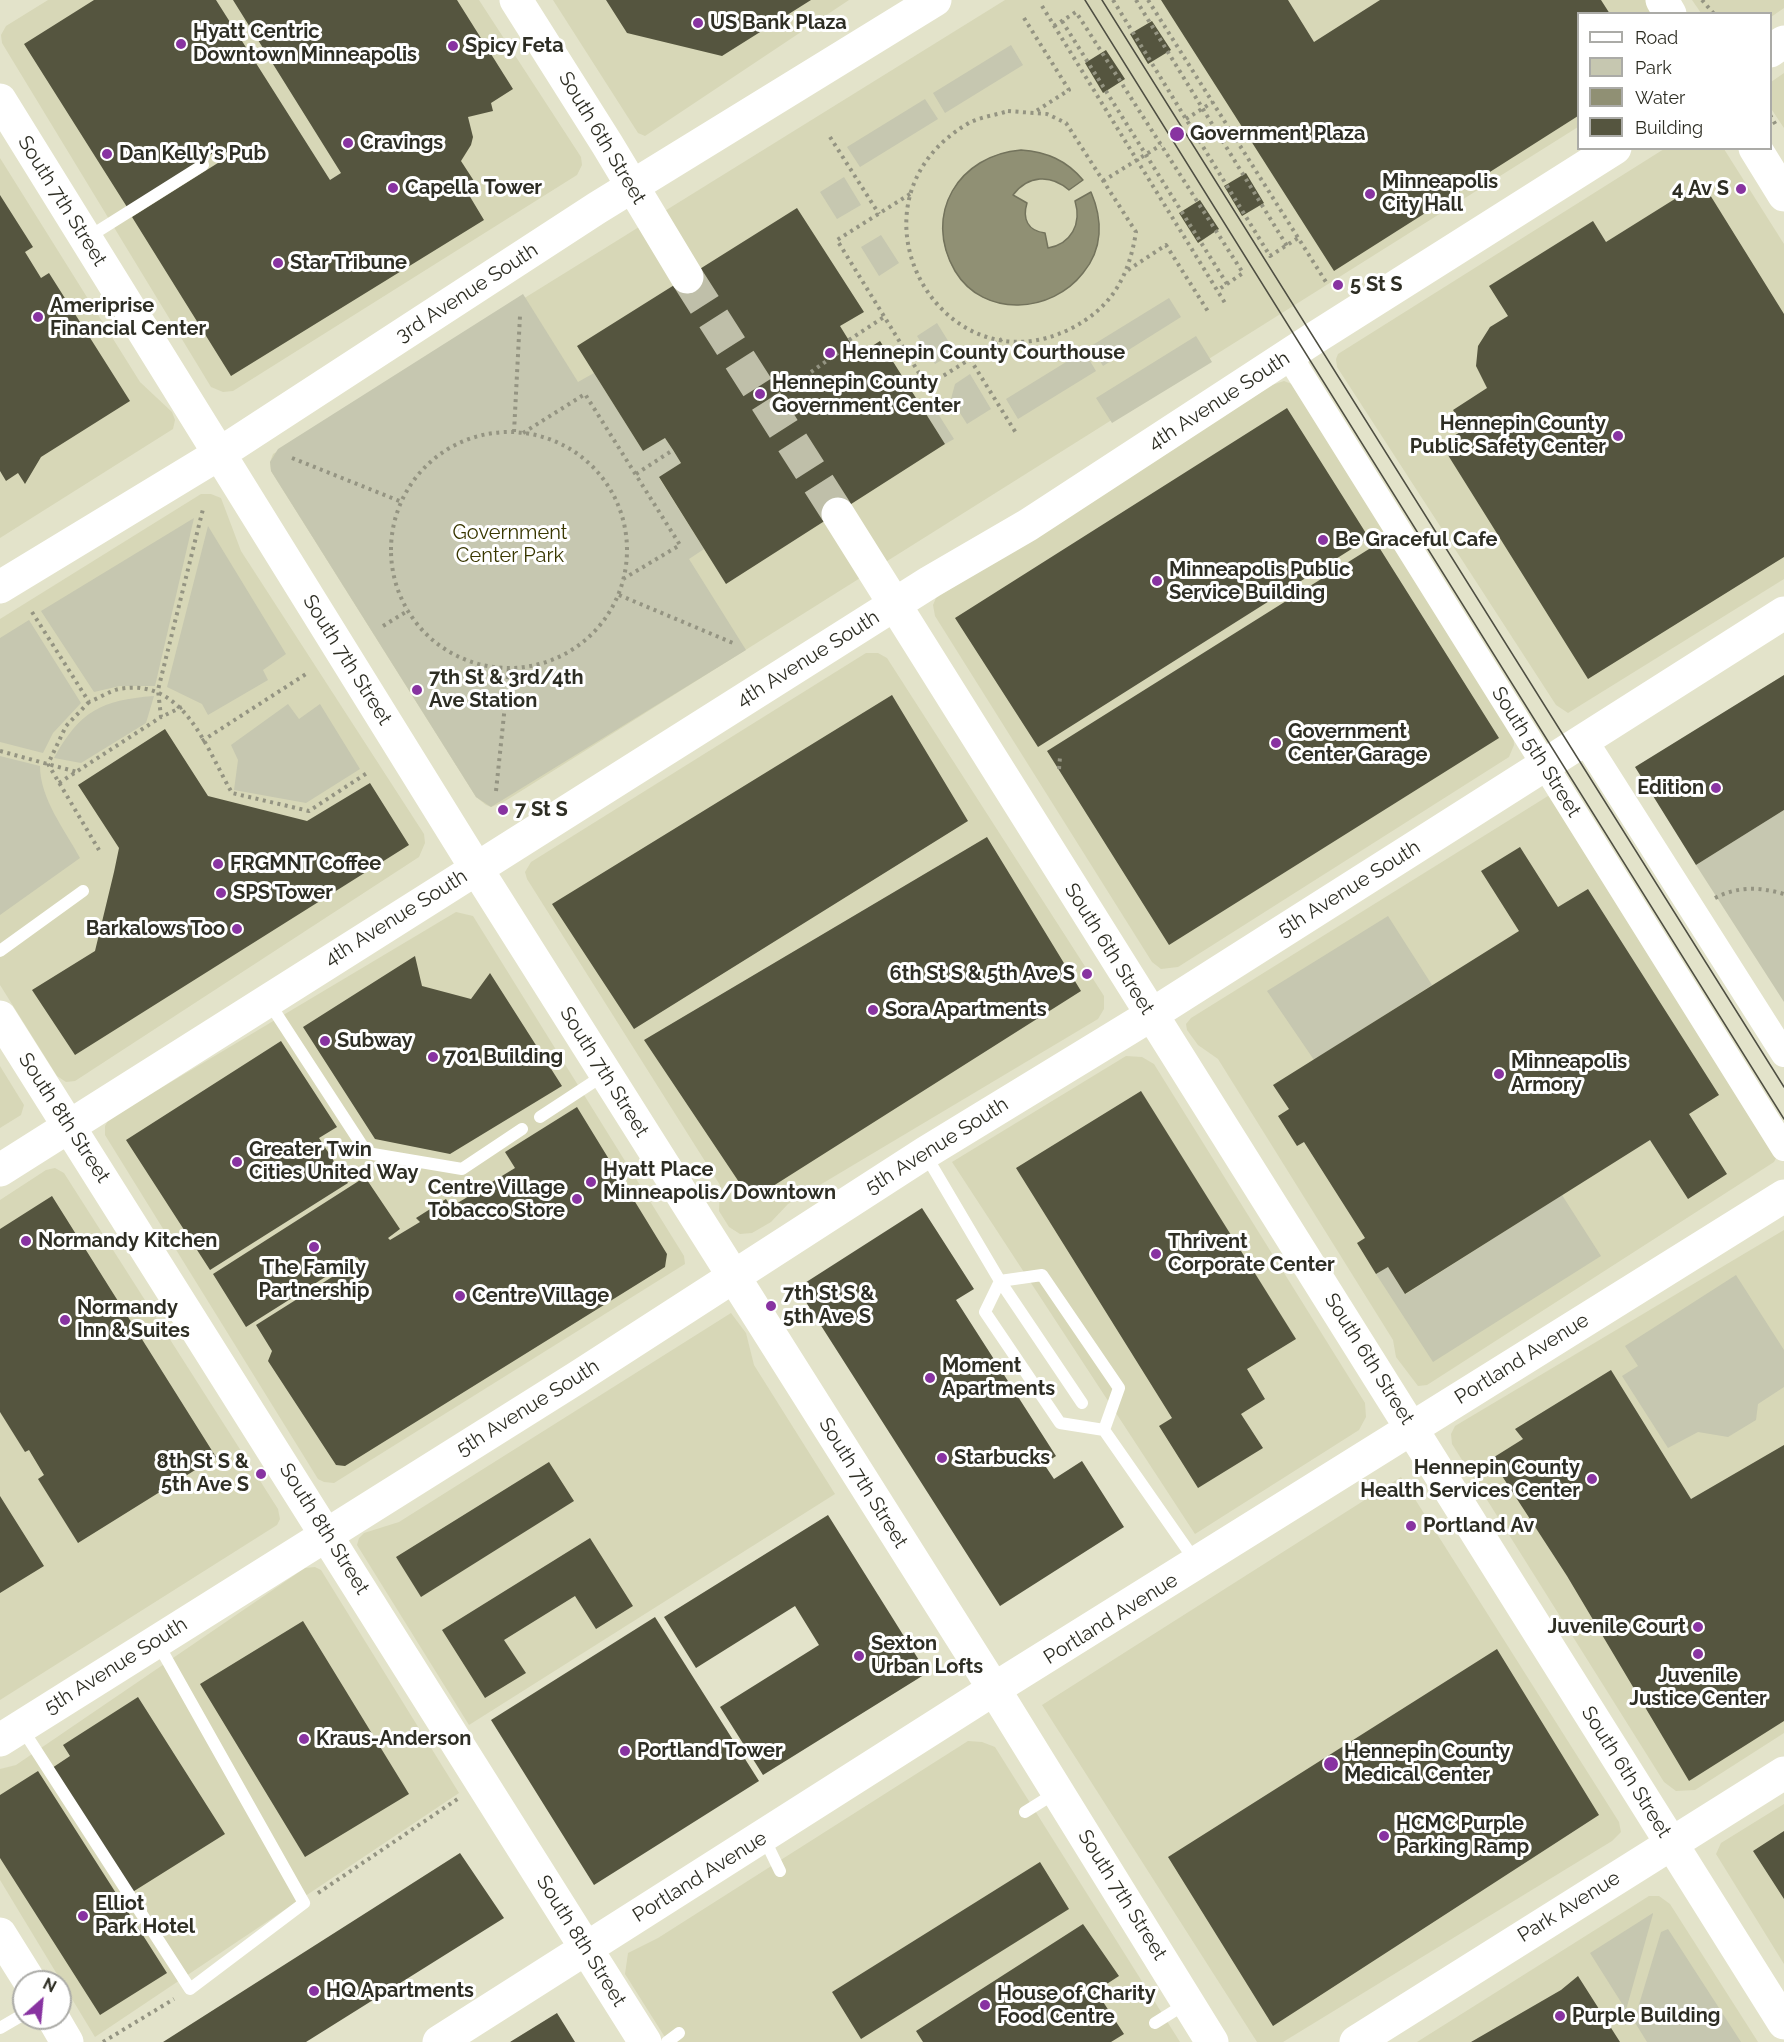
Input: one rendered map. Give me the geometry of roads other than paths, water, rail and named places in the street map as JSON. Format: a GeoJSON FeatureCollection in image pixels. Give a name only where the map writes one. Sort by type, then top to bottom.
{"type":"FeatureCollection","features":[{"type":"Feature","properties":{"kind":"main road","name":"South 6th Street"},"geometry":{"type":"LineString","coordinates":[[516,0],[687,277]]}},
{"type":"Feature","properties":{"kind":"main road","name":"3rd Avenue South"},"geometry":{"type":"LineString","coordinates":[[0,587],[219,454],[632,187],[935,0]]}},
{"type":"Feature","properties":{"kind":"main road","name":"South 7th Street"},"geometry":{"type":"LineString","coordinates":[[0,100],[476,868],[1058,1791],[1212,2042]]}},
{"type":"Feature","properties":{"kind":"main road","name":"4th Avenue South"},"geometry":{"type":"LineString","coordinates":[[0,1170],[894,605],[1028,525],[1612,150]]}},
{"type":"Feature","properties":{"kind":"main road"},"geometry":{"type":"LineString","coordinates":[[1756,150],[1784,195]]}},
{"type":"Feature","properties":{"kind":"main road","name":"South 6th Street"},"geometry":{"type":"LineString","coordinates":[[838,514],[1784,2023]]}},
{"type":"Feature","properties":{"kind":"main road","name":"5th Avenue South"},"geometry":{"type":"LineString","coordinates":[[10,1733],[733,1277],[925,1153],[1150,1015],[1784,613]]}},
{"type":"Feature","properties":{"kind":"main road","name":"South 8th Street"},"geometry":{"type":"LineString","coordinates":[[0,1017],[327,1533],[645,2042]]}},
{"type":"Feature","properties":{"kind":"main road","name":"Portland Avenue"},"geometry":{"type":"LineString","coordinates":[[439,2042],[994,1689],[1198,1565],[1784,1196]]}},
{"type":"Feature","properties":{"kind":"main road","name":"Park Avenue"},"geometry":{"type":"LineString","coordinates":[[1356,2042],[1784,1773]]}},
{"type":"Feature","properties":{"kind":"main road"},"geometry":{"type":"LineString","coordinates":[[0,1934],[22,1970]]}},
{"type":"Feature","properties":{"kind":"street","name":"South 5th Street"},"geometry":{"type":"LineString","coordinates":[[1289,356],[1784,1148]]}},
{"type":"Feature","properties":{"kind":"street"},"geometry":{"type":"LineString","coordinates":[[1584,739],[1784,1054]]}},
{"type":"Feature","properties":{"kind":"lane"},"geometry":{"type":"LineString","coordinates":[[86,239],[203,165]]}},
{"type":"Feature","properties":{"kind":"lane"},"geometry":{"type":"LineString","coordinates":[[0,951],[83,891]]}},
{"type":"Feature","properties":{"kind":"lane"},"geometry":{"type":"LineString","coordinates":[[267,1000],[367,1153],[462,1169],[522,1129]]}},
{"type":"Feature","properties":{"kind":"lane"},"geometry":{"type":"LineString","coordinates":[[540,1117],[605,1074]]}},
{"type":"Feature","properties":{"kind":"lane"},"geometry":{"type":"LineString","coordinates":[[925,1153],[1000,1281],[1082,1403]]}},
{"type":"Feature","properties":{"kind":"lane"},"geometry":{"type":"LineString","coordinates":[[1000,1281],[1042,1275],[1049,1285],[1119,1388],[1104,1430]]}},
{"type":"Feature","properties":{"kind":"lane"},"geometry":{"type":"LineString","coordinates":[[1000,1281],[986,1312],[1060,1423],[1104,1430],[1198,1565]]}},
{"type":"Feature","properties":{"kind":"lane"},"geometry":{"type":"LineString","coordinates":[[10,1733],[190,1989],[303,1903],[156,1640]]}},
{"type":"Feature","properties":{"kind":"lane"},"geometry":{"type":"LineString","coordinates":[[1025,1812],[1058,1791]]}},
{"type":"Feature","properties":{"kind":"lane"},"geometry":{"type":"LineString","coordinates":[[764,1837],[780,1871]]}},
{"type":"Feature","properties":{"kind":"lane"},"geometry":{"type":"LineString","coordinates":[[1155,2023],[1188,2003]]}},
{"type":"Feature","properties":{"kind":"lane"},"geometry":{"type":"LineString","coordinates":[[667,2042],[679,2033]]}},
{"type":"Feature","properties":{"kind":"water"},"geometry":{"type":"Polygon","coordinates":[[[1021,150],[1055,158],[1070,167],[1083,180],[1069,190],[1055,181],[1033,180],[1019,188],[1013,195],[1027,203],[1026,219],[1034,230],[1045,233],[1048,248],[1063,242],[1073,232],[1077,217],[1075,201],[1091,192],[1098,213],[1099,234],[1090,264],[1070,286],[1037,303],[1018,305],[1000,303],[983,297],[968,287],[955,271],[946,250],[943,229],[945,209],[952,191],[964,175],[980,163],[999,154],[1021,150]]]}},
{"type":"Feature","properties":{"kind":"tunnel"},"geometry":{"type":"LineString","coordinates":[[687,277],[838,514]]}},
{"type":"Feature","properties":{"kind":"tram line"},"geometry":{"type":"LineString","coordinates":[[1085,0],[1784,1119]]}},
{"type":"Feature","properties":{"kind":"tram line"},"geometry":{"type":"LineString","coordinates":[[1102,0],[1784,1087]]}},
{"type":"Feature","properties":{"kind":"place","name":"US Bank Plaza"},"geometry":{"type":"Point","coordinates":[698,23]}},
{"type":"Feature","properties":{"kind":"place","name":"Hyatt Centric Downtown Minneapolis"},"geometry":{"type":"Point","coordinates":[181,44]}},
{"type":"Feature","properties":{"kind":"place","name":"Spicy Feta"},"geometry":{"type":"Point","coordinates":[453,46]}},
{"type":"Feature","properties":{"kind":"place","name":"Government Plaza"},"geometry":{"type":"Point","coordinates":[1177,134]}},
{"type":"Feature","properties":{"kind":"place","name":"Cravings"},"geometry":{"type":"Point","coordinates":[348,143]}},
{"type":"Feature","properties":{"kind":"place","name":"Dan Kelly's Pub"},"geometry":{"type":"Point","coordinates":[107,154]}},
{"type":"Feature","properties":{"kind":"place","name":"Capella Tower"},"geometry":{"type":"Point","coordinates":[393,188]}},
{"type":"Feature","properties":{"kind":"place","name":"4 Av S"},"geometry":{"type":"Point","coordinates":[1741,189]}},
{"type":"Feature","properties":{"kind":"place","name":"Minneapolis City Hall"},"geometry":{"type":"Point","coordinates":[1370,194]}},
{"type":"Feature","properties":{"kind":"place","name":"Star Tribune"},"geometry":{"type":"Point","coordinates":[278,263]}},
{"type":"Feature","properties":{"kind":"place","name":"5 St S"},"geometry":{"type":"Point","coordinates":[1338,285]}},
{"type":"Feature","properties":{"kind":"place","name":"Ameriprise Financial Center"},"geometry":{"type":"Point","coordinates":[38,317]}},
{"type":"Feature","properties":{"kind":"place","name":"Hennepin County Courthouse"},"geometry":{"type":"Point","coordinates":[830,353]}},
{"type":"Feature","properties":{"kind":"place","name":"Hennepin County Government Center"},"geometry":{"type":"Point","coordinates":[760,394]}},
{"type":"Feature","properties":{"kind":"place","name":"Hennepin County Public Safety Center"},"geometry":{"type":"Point","coordinates":[1618,436]}},
{"type":"Feature","properties":{"kind":"place","name":"Be Graceful Cafe"},"geometry":{"type":"Point","coordinates":[1323,540]}},
{"type":"Feature","properties":{"kind":"place","name":"Minneapolis Public Service Building"},"geometry":{"type":"Point","coordinates":[1157,581]}},
{"type":"Feature","properties":{"kind":"place","name":"7th St & 3rd/4th Ave Station"},"geometry":{"type":"Point","coordinates":[417,690]}},
{"type":"Feature","properties":{"kind":"place","name":"Government Center Garage"},"geometry":{"type":"Point","coordinates":[1276,743]}},
{"type":"Feature","properties":{"kind":"place","name":"Edition"},"geometry":{"type":"Point","coordinates":[1716,788]}},
{"type":"Feature","properties":{"kind":"place","name":"7 St S"},"geometry":{"type":"Point","coordinates":[503,810]}},
{"type":"Feature","properties":{"kind":"place","name":"FRGMNT Coffee"},"geometry":{"type":"Point","coordinates":[218,864]}},
{"type":"Feature","properties":{"kind":"place","name":"SPS Tower"},"geometry":{"type":"Point","coordinates":[221,893]}},
{"type":"Feature","properties":{"kind":"place","name":"Barkalows Too"},"geometry":{"type":"Point","coordinates":[237,929]}},
{"type":"Feature","properties":{"kind":"place","name":"6th St S & 5th Ave S"},"geometry":{"type":"Point","coordinates":[1087,974]}},
{"type":"Feature","properties":{"kind":"place","name":"Sora Apartments"},"geometry":{"type":"Point","coordinates":[873,1010]}},
{"type":"Feature","properties":{"kind":"place","name":"Subway"},"geometry":{"type":"Point","coordinates":[325,1041]}},
{"type":"Feature","properties":{"kind":"place","name":"701 Building"},"geometry":{"type":"Point","coordinates":[433,1057]}},
{"type":"Feature","properties":{"kind":"place","name":"Minneapolis Armory"},"geometry":{"type":"Point","coordinates":[1499,1074]}},
{"type":"Feature","properties":{"kind":"place","name":"Greater Twin Cities United Way"},"geometry":{"type":"Point","coordinates":[237,1162]}},
{"type":"Feature","properties":{"kind":"place","name":"Hyatt Place Minneapolis/Downtown"},"geometry":{"type":"Point","coordinates":[591,1182]}},
{"type":"Feature","properties":{"kind":"place","name":"Centre Village Tobacco Store"},"geometry":{"type":"Point","coordinates":[577,1199]}},
{"type":"Feature","properties":{"kind":"place","name":"Normandy Kitchen"},"geometry":{"type":"Point","coordinates":[26,1241]}},
{"type":"Feature","properties":{"kind":"place","name":"The Family Partnership"},"geometry":{"type":"Point","coordinates":[314,1247]}},
{"type":"Feature","properties":{"kind":"place","name":"Thrivent Corporate Center"},"geometry":{"type":"Point","coordinates":[1156,1254]}},
{"type":"Feature","properties":{"kind":"place","name":"Centre Village"},"geometry":{"type":"Point","coordinates":[460,1296]}},
{"type":"Feature","properties":{"kind":"place","name":"7th St S & 5th Ave S"},"geometry":{"type":"Point","coordinates":[771,1306]}},
{"type":"Feature","properties":{"kind":"place","name":"Normandy Inn & Suites"},"geometry":{"type":"Point","coordinates":[65,1320]}},
{"type":"Feature","properties":{"kind":"place","name":"Moment Apartments"},"geometry":{"type":"Point","coordinates":[930,1378]}},
{"type":"Feature","properties":{"kind":"place","name":"Starbucks"},"geometry":{"type":"Point","coordinates":[942,1458]}},
{"type":"Feature","properties":{"kind":"place","name":"8th St S & 5th Ave S"},"geometry":{"type":"Point","coordinates":[261,1474]}},
{"type":"Feature","properties":{"kind":"place","name":"Hennepin County Health Services Center"},"geometry":{"type":"Point","coordinates":[1592,1479]}},
{"type":"Feature","properties":{"kind":"place","name":"Portland Av"},"geometry":{"type":"Point","coordinates":[1411,1526]}},
{"type":"Feature","properties":{"kind":"place","name":"Juvenile Court"},"geometry":{"type":"Point","coordinates":[1698,1627]}},
{"type":"Feature","properties":{"kind":"place","name":"Juvenile Justice Center"},"geometry":{"type":"Point","coordinates":[1698,1654]}},
{"type":"Feature","properties":{"kind":"place","name":"Sexton Urban Lofts"},"geometry":{"type":"Point","coordinates":[859,1656]}},
{"type":"Feature","properties":{"kind":"place","name":"Kraus-Anderson"},"geometry":{"type":"Point","coordinates":[304,1739]}},
{"type":"Feature","properties":{"kind":"place","name":"Portland Tower"},"geometry":{"type":"Point","coordinates":[625,1751]}},
{"type":"Feature","properties":{"kind":"place","name":"Hennepin County Medical Center"},"geometry":{"type":"Point","coordinates":[1331,1764]}},
{"type":"Feature","properties":{"kind":"place","name":"HCMC Purple Parking Ramp"},"geometry":{"type":"Point","coordinates":[1384,1836]}},
{"type":"Feature","properties":{"kind":"place","name":"Elliot Park Hotel"},"geometry":{"type":"Point","coordinates":[83,1916]}},
{"type":"Feature","properties":{"kind":"place","name":"HQ Apartments"},"geometry":{"type":"Point","coordinates":[314,1991]}},
{"type":"Feature","properties":{"kind":"place","name":"House of Charity Food Centre"},"geometry":{"type":"Point","coordinates":[985,2005]}},
{"type":"Feature","properties":{"kind":"place","name":"Purple Building"},"geometry":{"type":"Point","coordinates":[1560,2016]}},
{"type":"Feature","properties":{"kind":"park label","name":"Government Center Park"},"geometry":{"type":"Point","coordinates":[510,544]}}]}
